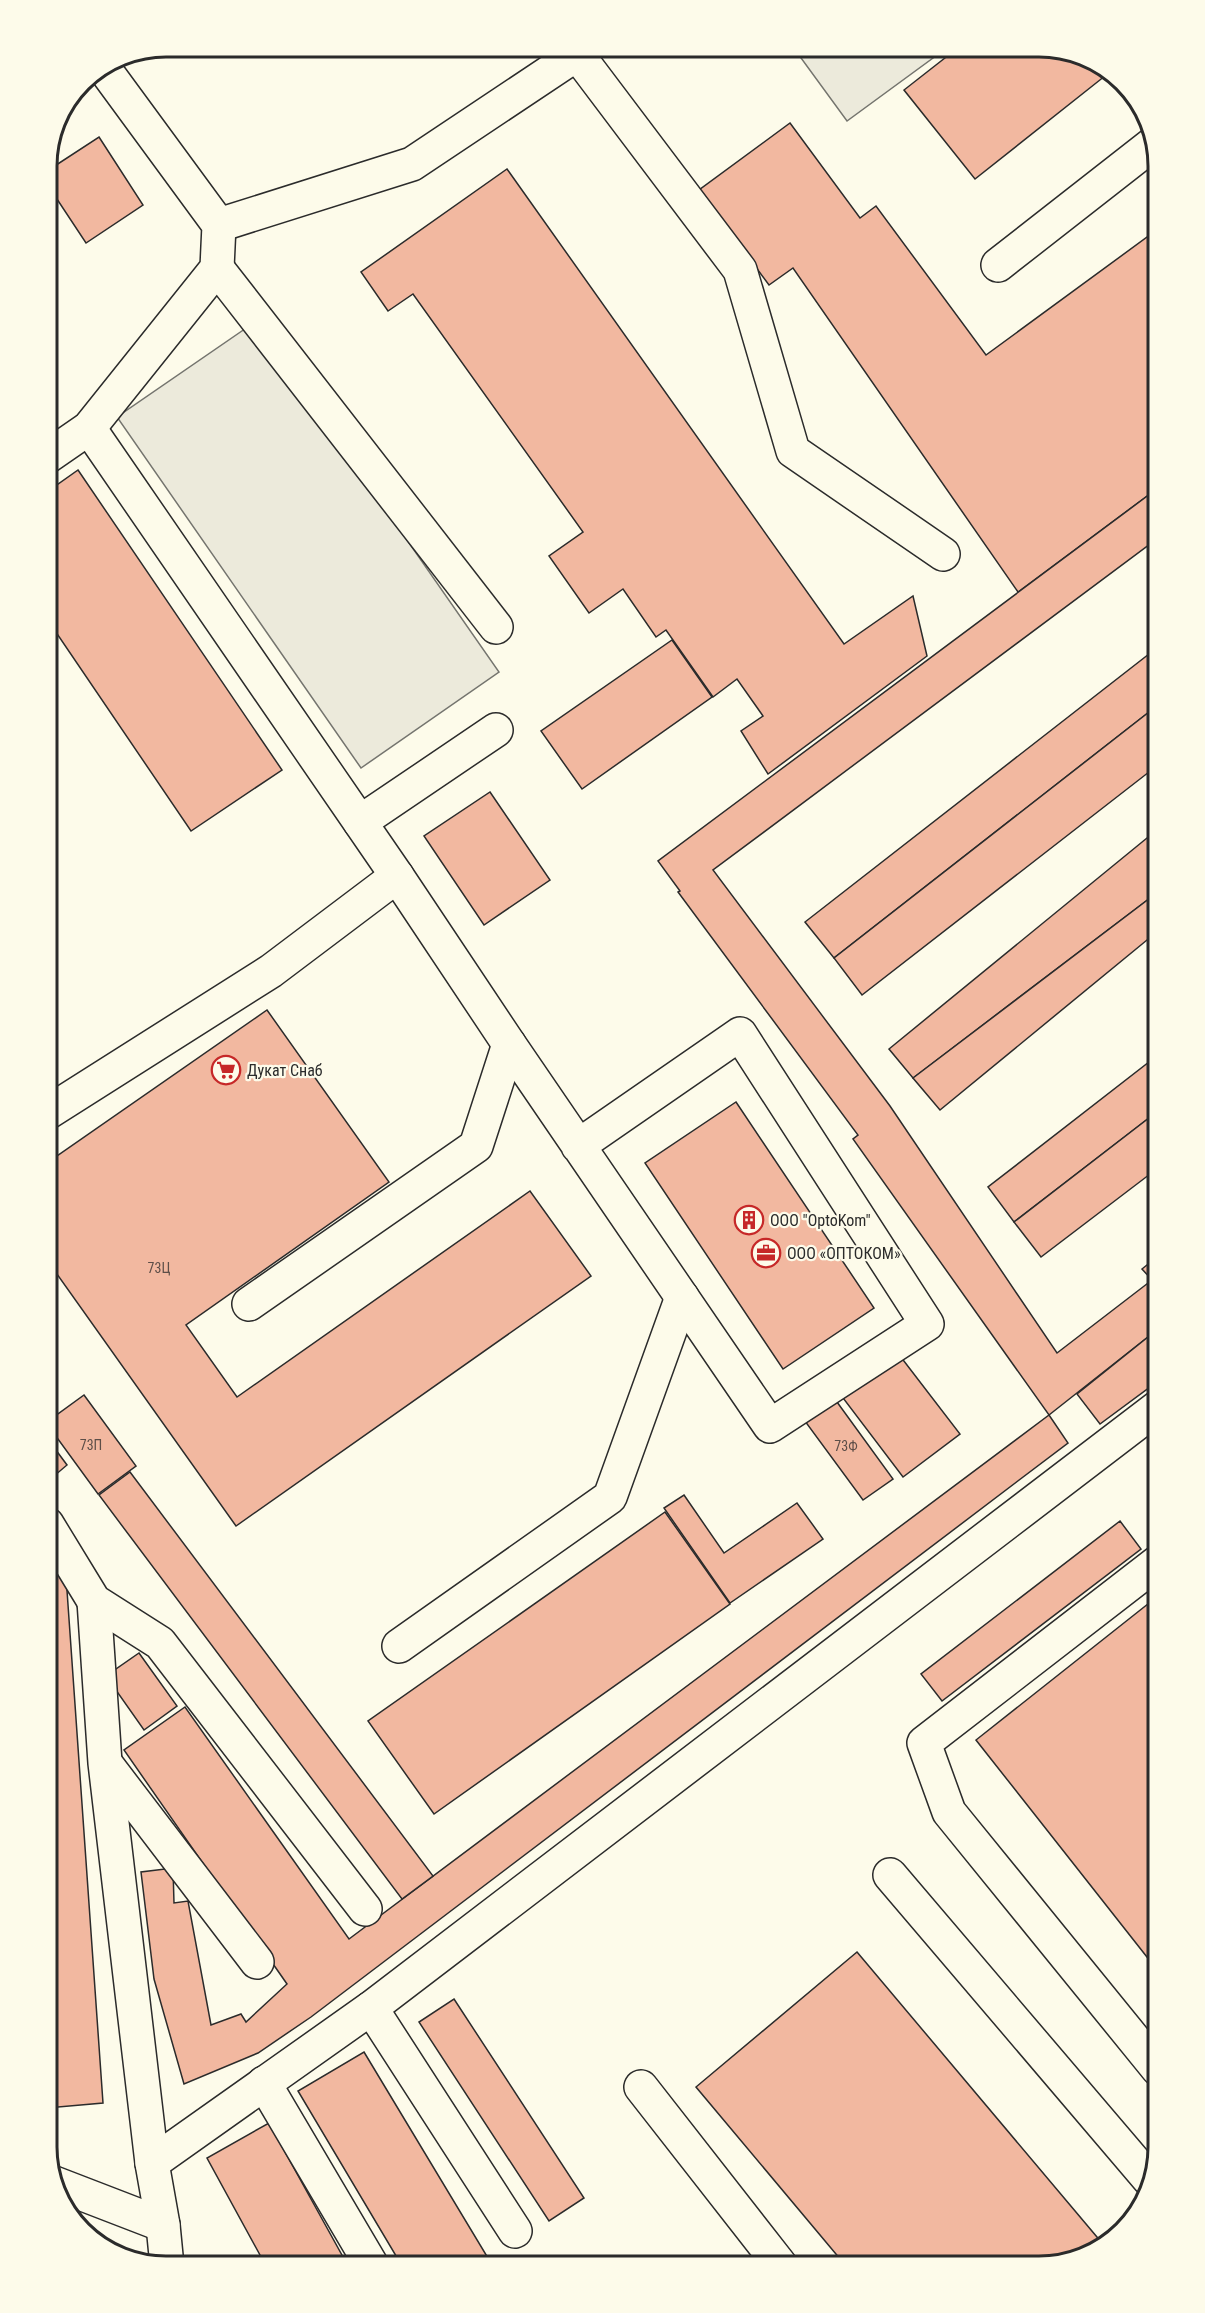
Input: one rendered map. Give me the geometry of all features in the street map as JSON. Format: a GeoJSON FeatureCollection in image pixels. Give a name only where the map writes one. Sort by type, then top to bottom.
{"type":"FeatureCollection","features":[{"type":"Feature","properties":{"kind":"lane"},"geometry":{"type":"LineString","coordinates":[[219,225],[412,164],[572,57]]}},
{"type":"Feature","properties":{"kind":"lane"},"geometry":{"type":"LineString","coordinates":[[579,57],[740,270],[793,451],[943,554]]}},
{"type":"Feature","properties":{"kind":"lane"},"geometry":{"type":"LineString","coordinates":[[57,450],[89,428],[217,268],[219,225],[108,74]]}},
{"type":"Feature","properties":{"kind":"lane"},"geometry":{"type":"LineString","coordinates":[[999,265],[1147,149]]}},
{"type":"Feature","properties":{"kind":"lane"},"geometry":{"type":"LineString","coordinates":[[217,268],[495,627]]}},
{"type":"Feature","properties":{"kind":"lane"},"geometry":{"type":"LineString","coordinates":[[89,428],[397,876],[578,1146],[770,1426],[927,1324],[740,1034],[578,1146]]}},
{"type":"Feature","properties":{"kind":"lane"},"geometry":{"type":"LineString","coordinates":[[360,822],[496,730]]}},
{"type":"Feature","properties":{"kind":"lane"},"geometry":{"type":"LineString","coordinates":[[57,1107],[271,971],[397,876]]}},
{"type":"Feature","properties":{"kind":"lane"},"geometry":{"type":"LineString","coordinates":[[249,1304],[476,1146],[509,1044]]}},
{"type":"Feature","properties":{"kind":"lane"},"geometry":{"type":"LineString","coordinates":[[399,1646],[610,1497],[682,1297]]}},
{"type":"Feature","properties":{"kind":"lane"},"geometry":{"type":"LineString","coordinates":[[152,2163],[370,2008],[1148,1415]]}},
{"type":"Feature","properties":{"kind":"lane"},"geometry":{"type":"LineString","coordinates":[[57,1542],[94,1601],[160,1643],[365,1908]]}},
{"type":"Feature","properties":{"kind":"lane"},"geometry":{"type":"LineString","coordinates":[[1148,1570],[924,1743],[949,1812],[1148,2057]]}},
{"type":"Feature","properties":{"kind":"lane"},"geometry":{"type":"LineString","coordinates":[[94,1601],[105,1763],[152,2163],[166,2256]]}},
{"type":"Feature","properties":{"kind":"lane"},"geometry":{"type":"LineString","coordinates":[[105,1763],[257,1962]]}},
{"type":"Feature","properties":{"kind":"lane"},"geometry":{"type":"LineString","coordinates":[[890,1875],[1144,2174]]}},
{"type":"Feature","properties":{"kind":"lane"},"geometry":{"type":"LineString","coordinates":[[370,2008],[515,2231]]}},
{"type":"Feature","properties":{"kind":"lane"},"geometry":{"type":"LineString","coordinates":[[264,2083],[366,2256]]}},
{"type":"Feature","properties":{"kind":"lane"},"geometry":{"type":"LineString","coordinates":[[641,2087],[773,2256]]}},
{"type":"Feature","properties":{"kind":"lane"},"geometry":{"type":"LineString","coordinates":[[64,2187],[163,2225]]}},
{"type":"Feature","properties":{"kind":"shaded area"},"geometry":{"type":"Polygon","coordinates":[[[800,57],[934,57],[847,121],[800,57]]]}},
{"type":"Feature","properties":{"kind":"shaded area"},"geometry":{"type":"Polygon","coordinates":[[[255,322],[499,672],[361,768],[117,417],[255,322]]]}},
{"type":"Feature","properties":{"kind":"building"},"geometry":{"type":"Polygon","coordinates":[[[946,57],[1046,57],[1074,63],[1103,78],[975,179],[904,90],[946,57]]]}},
{"type":"Feature","properties":{"kind":"building"},"geometry":{"type":"Polygon","coordinates":[[[790,123],[860,218],[876,206],[986,355],[1148,236],[1148,495],[1018,592],[793,268],[769,285],[699,190],[790,123]]]}},
{"type":"Feature","properties":{"kind":"building"},"geometry":{"type":"Polygon","coordinates":[[[99,137],[143,205],[86,243],[57,199],[57,164],[99,137]]]}},
{"type":"Feature","properties":{"kind":"building"},"geometry":{"type":"Polygon","coordinates":[[[507,169],[844,644],[913,596],[927,656],[768,774],[741,731],[763,716],[737,679],[713,697],[666,630],[656,637],[623,589],[589,613],[549,556],[583,532],[413,294],[388,311],[361,272],[507,169]]]}},
{"type":"Feature","properties":{"kind":"building"},"geometry":{"type":"Polygon","coordinates":[[[78,470],[282,770],[191,831],[57,634],[57,485],[78,470]]]}},
{"type":"Feature","properties":{"kind":"building"},"geometry":{"type":"Polygon","coordinates":[[[1148,495],[1148,545],[713,870],[890,1106],[1057,1353],[1148,1283],[1148,1337],[1049,1415],[853,1139],[858,1135],[678,892],[680,891],[658,861],[1148,495]]]}},
{"type":"Feature","properties":{"kind":"building"},"geometry":{"type":"Polygon","coordinates":[[[672,640],[712,697],[582,789],[541,731],[672,640]]]}},
{"type":"Feature","properties":{"kind":"building"},"geometry":{"type":"Polygon","coordinates":[[[1148,655],[1148,713],[834,958],[805,922],[1148,655]]]}},
{"type":"Feature","properties":{"kind":"building"},"geometry":{"type":"Polygon","coordinates":[[[1148,713],[1148,773],[862,995],[834,958],[1148,713]]]}},
{"type":"Feature","properties":{"kind":"building"},"geometry":{"type":"Polygon","coordinates":[[[490,792],[550,880],[484,925],[424,836],[490,792]]]}},
{"type":"Feature","properties":{"kind":"building"},"geometry":{"type":"Polygon","coordinates":[[[1148,837],[1148,900],[913,1078],[889,1049],[1148,837]]]}},
{"type":"Feature","properties":{"kind":"building"},"geometry":{"type":"Polygon","coordinates":[[[1148,900],[1148,939],[940,1110],[913,1078],[1148,900]]]}},
{"type":"Feature","properties":{"kind":"building"},"geometry":{"type":"Polygon","coordinates":[[[267,1010],[389,1182],[186,1325],[237,1397],[530,1191],[591,1276],[236,1526],[57,1274],[57,1156],[267,1010]]]}},
{"type":"Feature","properties":{"kind":"building"},"geometry":{"type":"Polygon","coordinates":[[[1148,1063],[1148,1119],[1014,1222],[988,1187],[1148,1063]]]}},
{"type":"Feature","properties":{"kind":"building","name":"OOO \"OptoKom\""},"geometry":{"type":"Polygon","coordinates":[[[736,1102],[874,1308],[783,1369],[645,1163],[736,1102]]]}},
{"type":"Feature","properties":{"kind":"building"},"geometry":{"type":"Polygon","coordinates":[[[1148,1119],[1148,1176],[1041,1257],[1014,1222],[1148,1119]]]}},
{"type":"Feature","properties":{"kind":"building"},"geometry":{"type":"Polygon","coordinates":[[[1148,1264],[1148,1276],[1142,1269],[1148,1264]]]}},
{"type":"Feature","properties":{"kind":"building"},"geometry":{"type":"Polygon","coordinates":[[[1148,1337],[1148,1388],[1100,1424],[1077,1394],[1148,1337]]]}},
{"type":"Feature","properties":{"kind":"building"},"geometry":{"type":"Polygon","coordinates":[[[897,1352],[960,1434],[903,1477],[840,1394],[897,1352]]]}},
{"type":"Feature","properties":{"kind":"building"},"geometry":{"type":"Polygon","coordinates":[[[829,1391],[893,1479],[863,1500],[799,1413],[829,1391]]]}},
{"type":"Feature","properties":{"kind":"building"},"geometry":{"type":"Polygon","coordinates":[[[84,1395],[136,1466],[98,1494],[57,1438],[57,1415],[84,1395]]]}},
{"type":"Feature","properties":{"kind":"building"},"geometry":{"type":"Polygon","coordinates":[[[1049,1415],[1068,1443],[311,2017],[258,2053],[184,2084],[154,1979],[141,1872],[173,1868],[174,1903],[188,1901],[211,2025],[241,2014],[246,2022],[287,1984],[124,1750],[185,1707],[349,1939],[1049,1415]]]}},
{"type":"Feature","properties":{"kind":"building"},"geometry":{"type":"Polygon","coordinates":[[[57,1452],[67,1465],[57,1474],[57,1452]]]}},
{"type":"Feature","properties":{"kind":"building"},"geometry":{"type":"Polygon","coordinates":[[[130,1472],[433,1876],[402,1899],[99,1495],[130,1472]]]}},
{"type":"Feature","properties":{"kind":"building"},"geometry":{"type":"Polygon","coordinates":[[[684,1495],[724,1553],[797,1503],[823,1539],[730,1603],[664,1508],[684,1495]]]}},
{"type":"Feature","properties":{"kind":"building"},"geometry":{"type":"Polygon","coordinates":[[[665,1512],[730,1604],[434,1814],[368,1721],[665,1512]]]}},
{"type":"Feature","properties":{"kind":"building"},"geometry":{"type":"Polygon","coordinates":[[[1120,1521],[1141,1549],[942,1701],[921,1674],[1120,1521]]]}},
{"type":"Feature","properties":{"kind":"building"},"geometry":{"type":"Polygon","coordinates":[[[65,1562],[103,2103],[57,2107],[57,1563],[65,1562]]]}},
{"type":"Feature","properties":{"kind":"building"},"geometry":{"type":"Polygon","coordinates":[[[1148,1604],[1148,1958],[976,1740],[1148,1604]]]}},
{"type":"Feature","properties":{"kind":"building"},"geometry":{"type":"Polygon","coordinates":[[[139,1653],[177,1706],[144,1730],[106,1676],[139,1653]]]}},
{"type":"Feature","properties":{"kind":"building"},"geometry":{"type":"Polygon","coordinates":[[[857,1952],[1098,2238],[1081,2248],[1060,2254],[1039,2256],[838,2256],[696,2087],[857,1952]]]}},
{"type":"Feature","properties":{"kind":"building"},"geometry":{"type":"Polygon","coordinates":[[[454,1999],[584,2198],[549,2221],[419,2022],[454,1999]]]}},
{"type":"Feature","properties":{"kind":"building"},"geometry":{"type":"Polygon","coordinates":[[[364,2052],[487,2256],[396,2256],[298,2091],[364,2052]]]}},
{"type":"Feature","properties":{"kind":"building"},"geometry":{"type":"Polygon","coordinates":[[[269,2123],[342,2256],[261,2256],[207,2158],[269,2123]]]}},
{"type":"Feature","properties":{"kind":"place","name":"Дукат Снаб"},"geometry":{"type":"Point","coordinates":[226,1070]}},
{"type":"Feature","properties":{"kind":"place","name":"OOO \"OptoKom\""},"geometry":{"type":"Point","coordinates":[749,1220]}},
{"type":"Feature","properties":{"kind":"place","name":"ООО «ОПТОКОМ»"},"geometry":{"type":"Point","coordinates":[766,1253]}}]}
